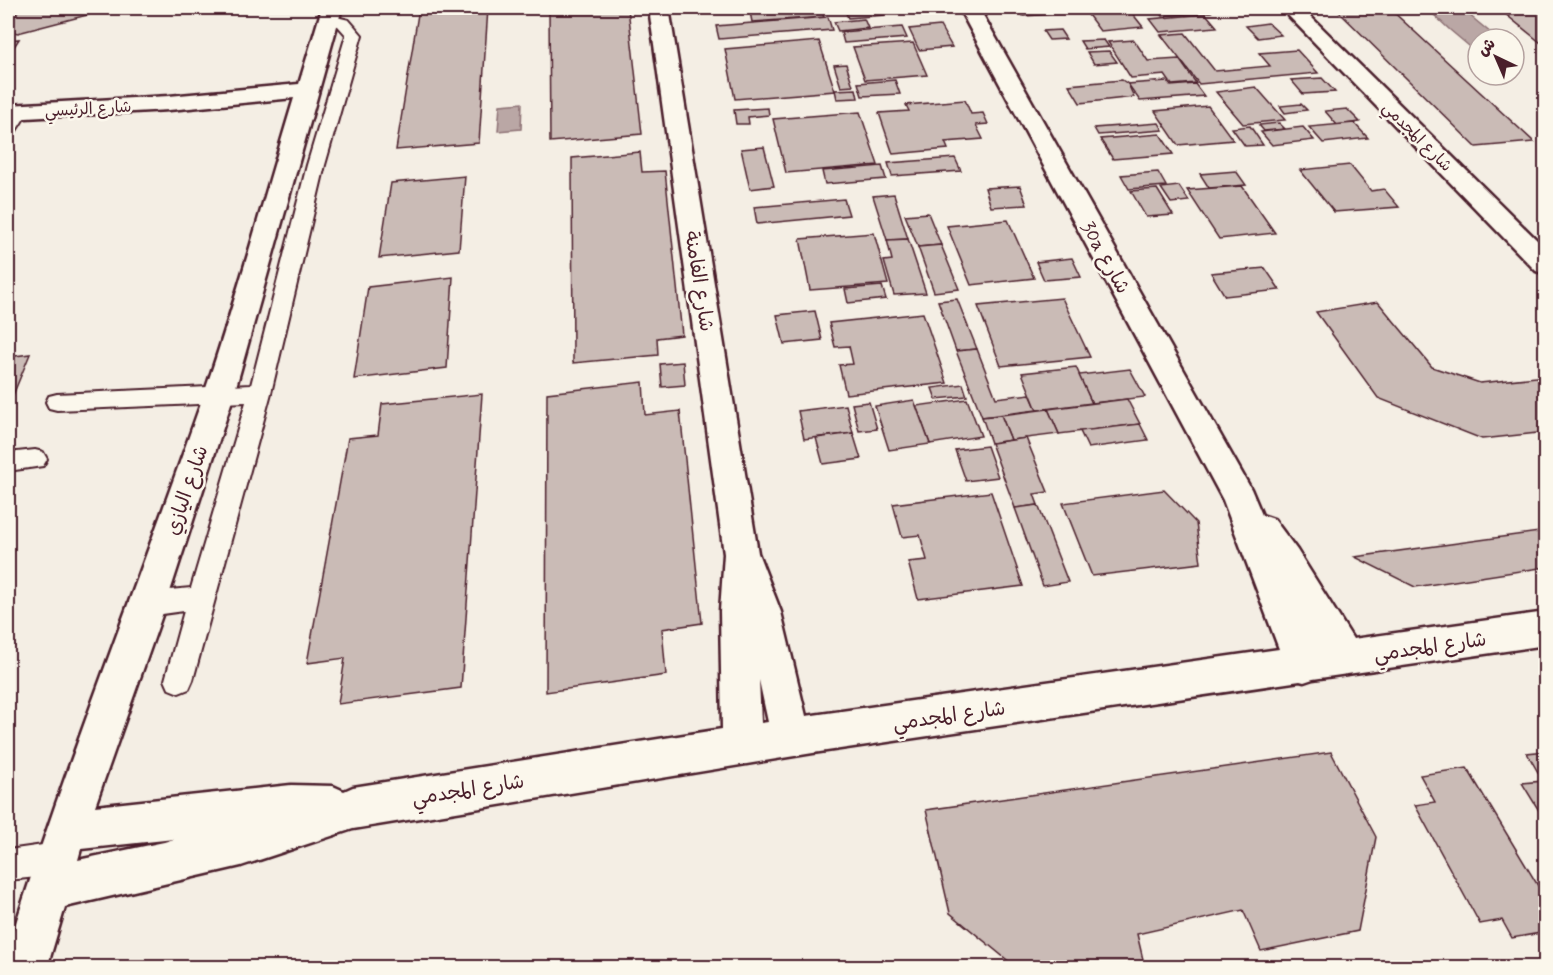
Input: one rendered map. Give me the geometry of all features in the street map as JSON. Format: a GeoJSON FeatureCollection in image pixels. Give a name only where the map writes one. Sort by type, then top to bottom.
{"type":"FeatureCollection","features":[{"type":"Feature","properties":{"kind":"street","name":"شارع الفامنة"},"geometry":{"type":"LineString","coordinates":[[660,8],[741,554],[738,611],[742,745]]}},
{"type":"Feature","properties":{"kind":"street","name":"30a شارع"},"geometry":{"type":"LineString","coordinates":[[969,8],[1243,507],[1279,552],[1344,658]]}},
{"type":"Feature","properties":{"kind":"street","name":"شارع المجدمي"},"geometry":{"type":"LineString","coordinates":[[1291,8],[1545,265]]}},
{"type":"Feature","properties":{"kind":"street","name":"شارع اليازي"},"geometry":{"type":"LineString","coordinates":[[24,968],[57,859],[148,604],[219,394],[330,13]]}},
{"type":"Feature","properties":{"kind":"street","name":"شارع الرئيسي"},"geometry":{"type":"LineString","coordinates":[[12,118],[169,103],[192,105],[305,95]]}},
{"type":"Feature","properties":{"kind":"street","name":"30a شارع"},"geometry":{"type":"LineString","coordinates":[[1243,507],[1261,560],[1304,665]]}},
{"type":"Feature","properties":{"kind":"street","name":"شارع الفامنة"},"geometry":{"type":"LineString","coordinates":[[741,554],[758,591],[764,612],[791,738]]}},
{"type":"Feature","properties":{"kind":"street","name":"شارع المجدمي"},"geometry":{"type":"LineString","coordinates":[[57,859],[291,806],[353,808],[742,745],[1304,665],[1545,628]]}},
{"type":"Feature","properties":{"kind":"street","name":"شارع المجدمي"},"geometry":{"type":"LineString","coordinates":[[57,859],[266,837],[324,820],[353,808]]}},
{"type":"Feature","properties":{"kind":"lane"},"geometry":{"type":"LineString","coordinates":[[179,680],[260,393],[316,165],[354,35],[350,27],[330,13]]}},
{"type":"Feature","properties":{"kind":"lane"},"geometry":{"type":"LineString","coordinates":[[284,169],[316,165]]}},
{"type":"Feature","properties":{"kind":"lane"},"geometry":{"type":"LineString","coordinates":[[57,402],[260,393]]}},
{"type":"Feature","properties":{"kind":"lane"},"geometry":{"type":"LineString","coordinates":[[8,462],[35,459]]}},
{"type":"Feature","properties":{"kind":"lane"},"geometry":{"type":"LineString","coordinates":[[148,604],[201,598]]}},
{"type":"Feature","properties":{"kind":"lane"},"geometry":{"type":"LineString","coordinates":[[8,865],[57,859]]}},
{"type":"Feature","properties":{"kind":"shaded area"},"geometry":{"type":"Polygon","coordinates":[[[1462,9],[1484,27],[1466,27],[1466,43],[1431,12],[1462,9]]]}},
{"type":"Feature","properties":{"kind":"shaded area"},"geometry":{"type":"Polygon","coordinates":[[[522,103],[521,129],[498,131],[500,105],[522,103]]]}},
{"type":"Feature","properties":{"kind":"building"},"geometry":{"type":"Polygon","coordinates":[[[20,8],[114,8],[18,33],[8,31],[8,24],[20,8]]]}},
{"type":"Feature","properties":{"kind":"building"},"geometry":{"type":"Polygon","coordinates":[[[419,8],[488,8],[479,143],[396,150],[419,8]]]}},
{"type":"Feature","properties":{"kind":"building"},"geometry":{"type":"Polygon","coordinates":[[[549,8],[628,8],[642,134],[550,142],[549,8]]]}},
{"type":"Feature","properties":{"kind":"building"},"geometry":{"type":"Polygon","coordinates":[[[743,8],[820,8],[824,17],[752,22],[750,12],[743,8]]]}},
{"type":"Feature","properties":{"kind":"building"},"geometry":{"type":"Polygon","coordinates":[[[844,8],[881,8],[884,15],[848,18],[844,8]]]}},
{"type":"Feature","properties":{"kind":"building"},"geometry":{"type":"Polygon","coordinates":[[[1018,8],[1069,8],[1073,13],[1023,16],[1018,8]]]}},
{"type":"Feature","properties":{"kind":"building"},"geometry":{"type":"Polygon","coordinates":[[[1083,8],[1128,8],[1143,27],[1100,31],[1083,8]]]}},
{"type":"Feature","properties":{"kind":"building"},"geometry":{"type":"Polygon","coordinates":[[[1156,8],[1207,8],[1211,12],[1163,16],[1156,8]]]}},
{"type":"Feature","properties":{"kind":"building"},"geometry":{"type":"Polygon","coordinates":[[[1335,8],[1389,8],[1466,79],[1466,87],[1474,87],[1534,142],[1476,147],[1335,8]]]}},
{"type":"Feature","properties":{"kind":"building"},"geometry":{"type":"Polygon","coordinates":[[[1498,8],[1546,8],[1546,47],[1526,31],[1526,27],[1521,27],[1498,8]]]}},
{"type":"Feature","properties":{"kind":"building"},"geometry":{"type":"Polygon","coordinates":[[[1206,14],[1217,27],[1160,32],[1150,19],[1206,14]]]}},
{"type":"Feature","properties":{"kind":"building"},"geometry":{"type":"Polygon","coordinates":[[[828,17],[832,30],[719,39],[716,26],[828,17]]]}},
{"type":"Feature","properties":{"kind":"building"},"geometry":{"type":"Polygon","coordinates":[[[864,19],[868,28],[838,31],[834,22],[864,19]]]}},
{"type":"Feature","properties":{"kind":"building"},"geometry":{"type":"Polygon","coordinates":[[[1268,23],[1281,35],[1258,38],[1246,26],[1268,23]]]}},
{"type":"Feature","properties":{"kind":"building"},"geometry":{"type":"Polygon","coordinates":[[[940,26],[952,47],[919,50],[909,29],[940,26]]]}},
{"type":"Feature","properties":{"kind":"building"},"geometry":{"type":"Polygon","coordinates":[[[902,27],[907,38],[844,43],[841,32],[902,27]]]}},
{"type":"Feature","properties":{"kind":"building"},"geometry":{"type":"Polygon","coordinates":[[[1060,30],[1066,39],[1049,40],[1043,31],[1060,30]]]}},
{"type":"Feature","properties":{"kind":"building"},"geometry":{"type":"Polygon","coordinates":[[[1185,33],[1215,71],[1270,66],[1259,53],[1297,50],[1318,73],[1199,84],[1161,35],[1185,33]]]}},
{"type":"Feature","properties":{"kind":"building"},"geometry":{"type":"Polygon","coordinates":[[[19,39],[8,56],[8,40],[19,39]]]}},
{"type":"Feature","properties":{"kind":"building"},"geometry":{"type":"Polygon","coordinates":[[[1104,40],[1109,47],[1085,49],[1080,41],[1104,40]]]}},
{"type":"Feature","properties":{"kind":"building"},"geometry":{"type":"Polygon","coordinates":[[[1134,40],[1148,61],[1179,59],[1196,83],[1172,85],[1165,75],[1131,78],[1108,42],[1134,40]]]}},
{"type":"Feature","properties":{"kind":"building"},"geometry":{"type":"Polygon","coordinates":[[[819,41],[835,91],[735,99],[725,49],[819,41]]]}},
{"type":"Feature","properties":{"kind":"building"},"geometry":{"type":"Polygon","coordinates":[[[913,43],[927,75],[865,80],[853,47],[913,43]]]}},
{"type":"Feature","properties":{"kind":"building"},"geometry":{"type":"Polygon","coordinates":[[[1109,51],[1117,62],[1094,64],[1087,52],[1109,51]]]}},
{"type":"Feature","properties":{"kind":"building"},"geometry":{"type":"Polygon","coordinates":[[[846,64],[853,86],[841,87],[834,65],[846,64]]]}},
{"type":"Feature","properties":{"kind":"building"},"geometry":{"type":"Polygon","coordinates":[[[1322,78],[1335,92],[1303,94],[1291,80],[1322,78]]]}},
{"type":"Feature","properties":{"kind":"building"},"geometry":{"type":"Polygon","coordinates":[[[895,80],[900,94],[862,96],[858,83],[895,80]]]}},
{"type":"Feature","properties":{"kind":"building"},"geometry":{"type":"Polygon","coordinates":[[[1122,80],[1128,84],[1134,97],[1080,103],[1069,85],[1122,80]]]}},
{"type":"Feature","properties":{"kind":"building"},"geometry":{"type":"Polygon","coordinates":[[[1167,81],[1171,86],[1195,84],[1204,96],[1140,101],[1128,84],[1167,81]]]}},
{"type":"Feature","properties":{"kind":"building"},"geometry":{"type":"Polygon","coordinates":[[[1256,87],[1285,120],[1243,124],[1216,92],[1256,87]]]}},
{"type":"Feature","properties":{"kind":"building"},"geometry":{"type":"Polygon","coordinates":[[[856,89],[858,98],[837,99],[835,90],[856,89]]]}},
{"type":"Feature","properties":{"kind":"building"},"geometry":{"type":"Polygon","coordinates":[[[965,100],[971,114],[983,113],[988,124],[976,125],[983,139],[945,142],[948,149],[893,154],[879,113],[909,111],[906,105],[965,100]]]}},
{"type":"Feature","properties":{"kind":"building"},"geometry":{"type":"Polygon","coordinates":[[[1301,104],[1307,110],[1285,113],[1280,106],[1301,104]]]}},
{"type":"Feature","properties":{"kind":"building"},"geometry":{"type":"Polygon","coordinates":[[[1208,106],[1233,140],[1178,145],[1155,111],[1208,106]]]}},
{"type":"Feature","properties":{"kind":"building"},"geometry":{"type":"Polygon","coordinates":[[[768,108],[769,115],[748,117],[749,124],[736,124],[734,110],[768,108]]]}},
{"type":"Feature","properties":{"kind":"building"},"geometry":{"type":"Polygon","coordinates":[[[1347,109],[1360,122],[1337,125],[1325,111],[1347,109]]]}},
{"type":"Feature","properties":{"kind":"building"},"geometry":{"type":"Polygon","coordinates":[[[860,112],[878,165],[786,173],[773,119],[860,112]]]}},
{"type":"Feature","properties":{"kind":"building"},"geometry":{"type":"Polygon","coordinates":[[[1159,123],[1163,130],[1098,135],[1094,128],[1159,123]]]}},
{"type":"Feature","properties":{"kind":"building"},"geometry":{"type":"Polygon","coordinates":[[[1279,123],[1285,129],[1264,131],[1259,125],[1279,123]]]}},
{"type":"Feature","properties":{"kind":"building"},"geometry":{"type":"Polygon","coordinates":[[[1354,123],[1368,138],[1323,143],[1309,127],[1354,123]]]}},
{"type":"Feature","properties":{"kind":"building"},"geometry":{"type":"Polygon","coordinates":[[[1250,126],[1263,145],[1245,146],[1232,128],[1250,126]]]}},
{"type":"Feature","properties":{"kind":"building"},"geometry":{"type":"Polygon","coordinates":[[[1303,127],[1314,140],[1272,145],[1261,132],[1303,127]]]}},
{"type":"Feature","properties":{"kind":"building"},"geometry":{"type":"Polygon","coordinates":[[[1160,134],[1173,154],[1113,159],[1100,139],[1160,134]]]}},
{"type":"Feature","properties":{"kind":"building"},"geometry":{"type":"Polygon","coordinates":[[[764,147],[774,186],[750,189],[741,149],[764,147]]]}},
{"type":"Feature","properties":{"kind":"building"},"geometry":{"type":"Polygon","coordinates":[[[640,152],[642,172],[665,171],[682,335],[657,338],[658,355],[573,363],[572,158],[640,152]]]}},
{"type":"Feature","properties":{"kind":"building"},"geometry":{"type":"Polygon","coordinates":[[[955,158],[961,171],[892,176],[888,163],[955,158]]]}},
{"type":"Feature","properties":{"kind":"building"},"geometry":{"type":"Polygon","coordinates":[[[1350,165],[1371,191],[1384,189],[1399,207],[1334,212],[1300,170],[1350,165]]]}},
{"type":"Feature","properties":{"kind":"building"},"geometry":{"type":"Polygon","coordinates":[[[882,166],[886,179],[825,184],[822,171],[882,166]]]}},
{"type":"Feature","properties":{"kind":"building"},"geometry":{"type":"Polygon","coordinates":[[[1236,171],[1246,185],[1209,188],[1200,174],[1236,171]]]}},
{"type":"Feature","properties":{"kind":"building"},"geometry":{"type":"Polygon","coordinates":[[[1158,172],[1166,186],[1129,189],[1121,175],[1158,172]]]}},
{"type":"Feature","properties":{"kind":"building"},"geometry":{"type":"Polygon","coordinates":[[[465,176],[459,250],[379,258],[391,183],[465,176]]]}},
{"type":"Feature","properties":{"kind":"building"},"geometry":{"type":"Polygon","coordinates":[[[1020,186],[1027,205],[991,207],[985,188],[1020,186]]]}},
{"type":"Feature","properties":{"kind":"building"},"geometry":{"type":"Polygon","coordinates":[[[1179,186],[1189,201],[1171,203],[1161,188],[1179,186]]]}},
{"type":"Feature","properties":{"kind":"building"},"geometry":{"type":"Polygon","coordinates":[[[1242,186],[1275,233],[1219,239],[1187,190],[1242,186]]]}},
{"type":"Feature","properties":{"kind":"building"},"geometry":{"type":"Polygon","coordinates":[[[1157,189],[1173,215],[1146,217],[1131,191],[1157,189]]]}},
{"type":"Feature","properties":{"kind":"building"},"geometry":{"type":"Polygon","coordinates":[[[894,194],[908,239],[887,240],[873,196],[894,194]]]}},
{"type":"Feature","properties":{"kind":"building"},"geometry":{"type":"Polygon","coordinates":[[[844,199],[849,215],[757,224],[754,207],[844,199]]]}},
{"type":"Feature","properties":{"kind":"building"},"geometry":{"type":"Polygon","coordinates":[[[928,213],[941,245],[918,247],[905,215],[928,213]]]}},
{"type":"Feature","properties":{"kind":"building"},"geometry":{"type":"Polygon","coordinates":[[[1008,220],[1034,278],[971,285],[947,226],[1008,220]]]}},
{"type":"Feature","properties":{"kind":"building"},"geometry":{"type":"Polygon","coordinates":[[[874,233],[888,284],[810,290],[800,239],[874,233]]]}},
{"type":"Feature","properties":{"kind":"building"},"geometry":{"type":"Polygon","coordinates":[[[908,239],[926,293],[894,295],[884,261],[892,260],[887,240],[908,239]]]}},
{"type":"Feature","properties":{"kind":"building"},"geometry":{"type":"Polygon","coordinates":[[[941,245],[959,289],[934,292],[918,247],[941,245]]]}},
{"type":"Feature","properties":{"kind":"building"},"geometry":{"type":"Polygon","coordinates":[[[1072,258],[1081,277],[1044,280],[1036,262],[1072,258]]]}},
{"type":"Feature","properties":{"kind":"building"},"geometry":{"type":"Polygon","coordinates":[[[1265,268],[1280,290],[1225,296],[1211,273],[1265,268]]]}},
{"type":"Feature","properties":{"kind":"building"},"geometry":{"type":"Polygon","coordinates":[[[453,277],[447,368],[354,379],[368,287],[453,277]]]}},
{"type":"Feature","properties":{"kind":"building"},"geometry":{"type":"Polygon","coordinates":[[[882,286],[886,299],[848,303],[845,289],[882,286]]]}},
{"type":"Feature","properties":{"kind":"building"},"geometry":{"type":"Polygon","coordinates":[[[1062,298],[1090,357],[1001,366],[978,306],[1062,298]]]}},
{"type":"Feature","properties":{"kind":"building"},"geometry":{"type":"Polygon","coordinates":[[[957,299],[977,349],[956,351],[938,301],[957,299]]]}},
{"type":"Feature","properties":{"kind":"building"},"geometry":{"type":"Polygon","coordinates":[[[1378,302],[1432,367],[1480,383],[1546,376],[1546,432],[1482,439],[1378,398],[1316,312],[1378,302]]]}},
{"type":"Feature","properties":{"kind":"building"},"geometry":{"type":"Polygon","coordinates":[[[815,311],[822,340],[784,344],[777,315],[815,311]]]}},
{"type":"Feature","properties":{"kind":"building"},"geometry":{"type":"Polygon","coordinates":[[[923,313],[947,383],[846,394],[839,365],[853,364],[849,346],[835,347],[829,323],[923,313]]]}},
{"type":"Feature","properties":{"kind":"building"},"geometry":{"type":"Polygon","coordinates":[[[977,349],[996,398],[1030,394],[1037,410],[982,417],[956,351],[977,349]]]}},
{"type":"Feature","properties":{"kind":"building"},"geometry":{"type":"Polygon","coordinates":[[[30,354],[8,407],[8,357],[30,354]]]}},
{"type":"Feature","properties":{"kind":"building"},"geometry":{"type":"Polygon","coordinates":[[[683,362],[685,385],[662,387],[660,364],[683,362]]]}},
{"type":"Feature","properties":{"kind":"building"},"geometry":{"type":"Polygon","coordinates":[[[1076,367],[1092,403],[1037,410],[1022,373],[1076,367]]]}},
{"type":"Feature","properties":{"kind":"building"},"geometry":{"type":"Polygon","coordinates":[[[1130,369],[1145,397],[1092,403],[1079,375],[1130,369]]]}},
{"type":"Feature","properties":{"kind":"building"},"geometry":{"type":"Polygon","coordinates":[[[643,382],[645,415],[680,411],[702,623],[662,629],[666,675],[546,692],[547,393],[643,382]]]}},
{"type":"Feature","properties":{"kind":"building"},"geometry":{"type":"Polygon","coordinates":[[[963,384],[967,396],[936,399],[932,388],[963,384]]]}},
{"type":"Feature","properties":{"kind":"building"},"geometry":{"type":"Polygon","coordinates":[[[482,394],[461,688],[338,704],[345,658],[307,663],[348,438],[378,435],[382,404],[482,394]]]}},
{"type":"Feature","properties":{"kind":"building"},"geometry":{"type":"Polygon","coordinates":[[[967,399],[981,436],[930,444],[916,406],[967,399]]]}},
{"type":"Feature","properties":{"kind":"building"},"geometry":{"type":"Polygon","coordinates":[[[1127,399],[1140,424],[1059,434],[1048,409],[1127,399]]]}},
{"type":"Feature","properties":{"kind":"building"},"geometry":{"type":"Polygon","coordinates":[[[914,400],[930,444],[889,450],[875,406],[914,400]]]}},
{"type":"Feature","properties":{"kind":"building"},"geometry":{"type":"Polygon","coordinates":[[[869,402],[877,429],[859,431],[852,404],[869,402]]]}},
{"type":"Feature","properties":{"kind":"building"},"geometry":{"type":"Polygon","coordinates":[[[846,405],[853,433],[804,439],[798,411],[846,405]]]}},
{"type":"Feature","properties":{"kind":"building"},"geometry":{"type":"Polygon","coordinates":[[[1048,409],[1059,434],[1011,440],[1001,415],[1048,409]]]}},
{"type":"Feature","properties":{"kind":"building"},"geometry":{"type":"Polygon","coordinates":[[[1001,415],[1011,440],[991,443],[982,417],[1001,415]]]}},
{"type":"Feature","properties":{"kind":"building"},"geometry":{"type":"Polygon","coordinates":[[[1140,424],[1148,440],[1088,448],[1080,431],[1140,424]]]}},
{"type":"Feature","properties":{"kind":"building"},"geometry":{"type":"Polygon","coordinates":[[[853,433],[861,459],[823,464],[816,438],[853,433]]]}},
{"type":"Feature","properties":{"kind":"building"},"geometry":{"type":"Polygon","coordinates":[[[1026,438],[1048,492],[1034,494],[1038,505],[1015,508],[991,443],[1026,438]]]}},
{"type":"Feature","properties":{"kind":"building"},"geometry":{"type":"Polygon","coordinates":[[[987,446],[998,477],[966,481],[955,450],[987,446]]]}},
{"type":"Feature","properties":{"kind":"building"},"geometry":{"type":"Polygon","coordinates":[[[1164,490],[1196,523],[1201,563],[1092,576],[1063,503],[1164,490]]]}},
{"type":"Feature","properties":{"kind":"building"},"geometry":{"type":"Polygon","coordinates":[[[991,492],[1023,586],[918,599],[908,562],[927,560],[920,535],[902,537],[893,504],[991,492]]]}},
{"type":"Feature","properties":{"kind":"building"},"geometry":{"type":"Polygon","coordinates":[[[1038,505],[1068,582],[1043,586],[1015,508],[1038,505]]]}},
{"type":"Feature","properties":{"kind":"building"},"geometry":{"type":"Polygon","coordinates":[[[1546,531],[1546,567],[1415,587],[1355,557],[1546,531]]]}},
{"type":"Feature","properties":{"kind":"building"},"geometry":{"type":"Polygon","coordinates":[[[1546,751],[1546,822],[1522,783],[1543,781],[1527,753],[1546,751]]]}},
{"type":"Feature","properties":{"kind":"building"},"geometry":{"type":"Polygon","coordinates":[[[1331,752],[1376,837],[1358,931],[1261,951],[1243,910],[1137,934],[1145,968],[1017,968],[950,913],[926,810],[1331,752]]]}},
{"type":"Feature","properties":{"kind":"building"},"geometry":{"type":"Polygon","coordinates":[[[1467,768],[1546,899],[1546,932],[1512,938],[1502,920],[1480,924],[1415,805],[1435,802],[1420,775],[1467,768]]]}}]}
